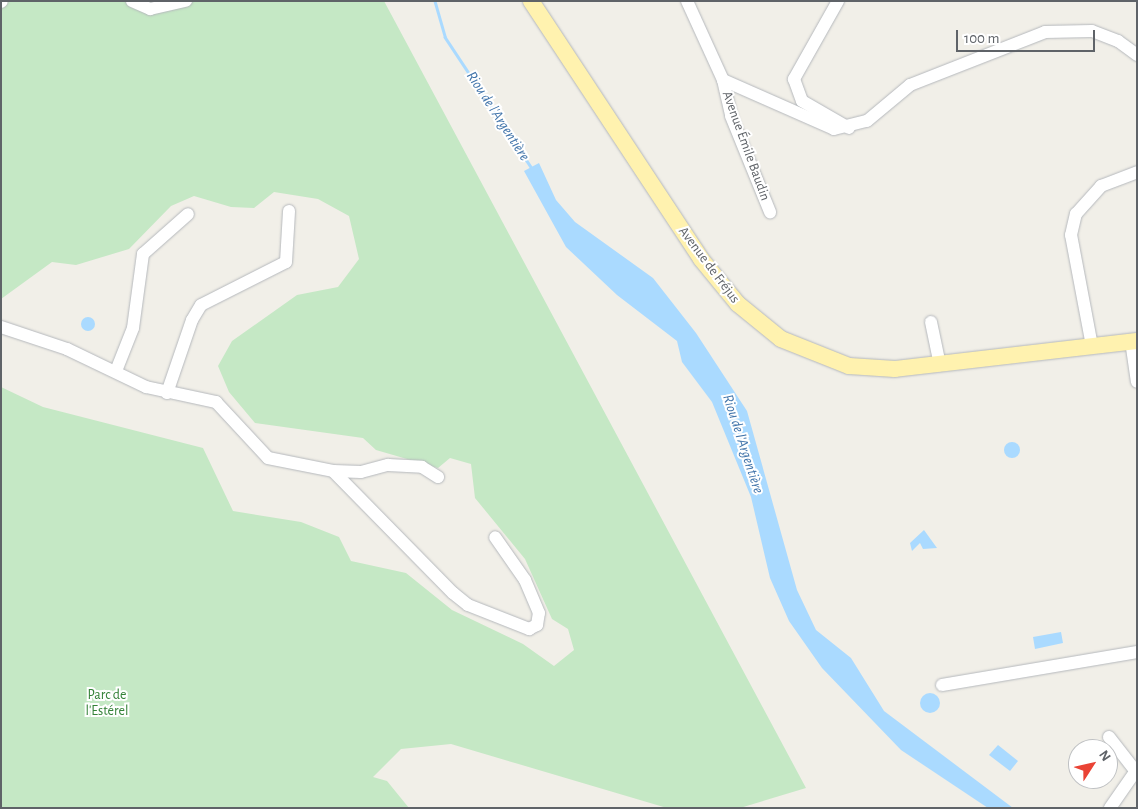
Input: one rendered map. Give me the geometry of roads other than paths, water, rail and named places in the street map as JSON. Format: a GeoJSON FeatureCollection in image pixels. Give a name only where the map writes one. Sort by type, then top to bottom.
{"type":"FeatureCollection","features":[{"type":"Feature","properties":{"kind":"main road","name":"Avenue de Fréjus"},"geometry":{"type":"LineString","coordinates":[[531,1],[701,259],[755,321],[798,348],[849,366],[896,369],[1134,341]]}},
{"type":"Feature","properties":{"kind":"street"},"geometry":{"type":"LineString","coordinates":[[132,1],[150,8],[186,1]]}},
{"type":"Feature","properties":{"kind":"street","name":"Avenue Émile Baudin"},"geometry":{"type":"LineString","coordinates":[[687,1],[723,80],[731,116],[770,212]]}},
{"type":"Feature","properties":{"kind":"street"},"geometry":{"type":"LineString","coordinates":[[838,1],[794,79],[802,101],[849,128],[878,114],[910,85],[1045,32],[1092,31],[1118,40],[1137,55]]}},
{"type":"Feature","properties":{"kind":"street","name":"Avenue Émile Baudin"},"geometry":{"type":"LineString","coordinates":[[723,80],[824,127],[849,128]]}},
{"type":"Feature","properties":{"kind":"street"},"geometry":{"type":"LineString","coordinates":[[1092,346],[1070,234],[1076,214],[1101,186],[1137,172]]}},
{"type":"Feature","properties":{"kind":"street"},"geometry":{"type":"LineString","coordinates":[[167,393],[192,320],[201,305],[286,262],[289,211]]}},
{"type":"Feature","properties":{"kind":"street"},"geometry":{"type":"LineString","coordinates":[[116,371],[134,328],[144,254],[188,214]]}},
{"type":"Feature","properties":{"kind":"street"},"geometry":{"type":"LineString","coordinates":[[931,322],[940,365]]}},
{"type":"Feature","properties":{"kind":"street"},"geometry":{"type":"LineString","coordinates":[[1,327],[116,371],[167,393],[216,402],[268,458],[333,471],[361,472],[388,465],[422,467],[438,477]]}},
{"type":"Feature","properties":{"kind":"street"},"geometry":{"type":"LineString","coordinates":[[1134,341],[1137,382]]}},
{"type":"Feature","properties":{"kind":"street"},"geometry":{"type":"LineString","coordinates":[[333,471],[453,593],[468,604],[529,629],[537,625],[539,613],[525,580],[495,537]]}},
{"type":"Feature","properties":{"kind":"street"},"geometry":{"type":"LineString","coordinates":[[942,685],[1137,652]]}},
{"type":"Feature","properties":{"kind":"street"},"geometry":{"type":"LineString","coordinates":[[1109,738],[1136,773],[1110,808]]}},
{"type":"Feature","properties":{"kind":"water"},"geometry":{"type":"Polygon","coordinates":[[[539,163],[556,200],[575,222],[653,278],[696,333],[747,411],[797,590],[816,630],[851,658],[884,711],[1013,808],[988,808],[901,750],[822,668],[789,621],[770,578],[751,497],[712,402],[682,362],[677,341],[617,295],[566,247],[524,171],[539,163]]]}},
{"type":"Feature","properties":{"kind":"water"},"geometry":{"type":"Polygon","coordinates":[[[88,317],[93,319],[95,324],[93,329],[88,331],[83,329],[81,324],[83,319],[88,317]]]}},
{"type":"Feature","properties":{"kind":"water"},"geometry":{"type":"Polygon","coordinates":[[[1009,442],[1015,442],[1020,447],[1018,456],[1009,458],[1004,453],[1004,447],[1009,442]]]}},
{"type":"Feature","properties":{"kind":"water"},"geometry":{"type":"Polygon","coordinates":[[[924,530],[937,548],[923,549],[920,543],[912,551],[910,543],[924,530]]]}},
{"type":"Feature","properties":{"kind":"water"},"geometry":{"type":"Polygon","coordinates":[[[1061,632],[1063,643],[1035,649],[1033,637],[1061,632]]]}},
{"type":"Feature","properties":{"kind":"water"},"geometry":{"type":"Polygon","coordinates":[[[930,693],[937,696],[940,703],[937,710],[930,713],[923,710],[920,703],[923,696],[930,693]]]}},
{"type":"Feature","properties":{"kind":"water"},"geometry":{"type":"Polygon","coordinates":[[[998,745],[1018,761],[1010,771],[989,755],[998,745]]]}},
{"type":"Feature","properties":{"kind":"waterway","name":"Riou de l'Argentière"},"geometry":{"type":"LineString","coordinates":[[435,1],[445,37],[531,167]]}},
{"type":"Feature","properties":{"kind":"park label","name":"Parc de l'Estérel"},"geometry":{"type":"Point","coordinates":[107,704]}}]}
